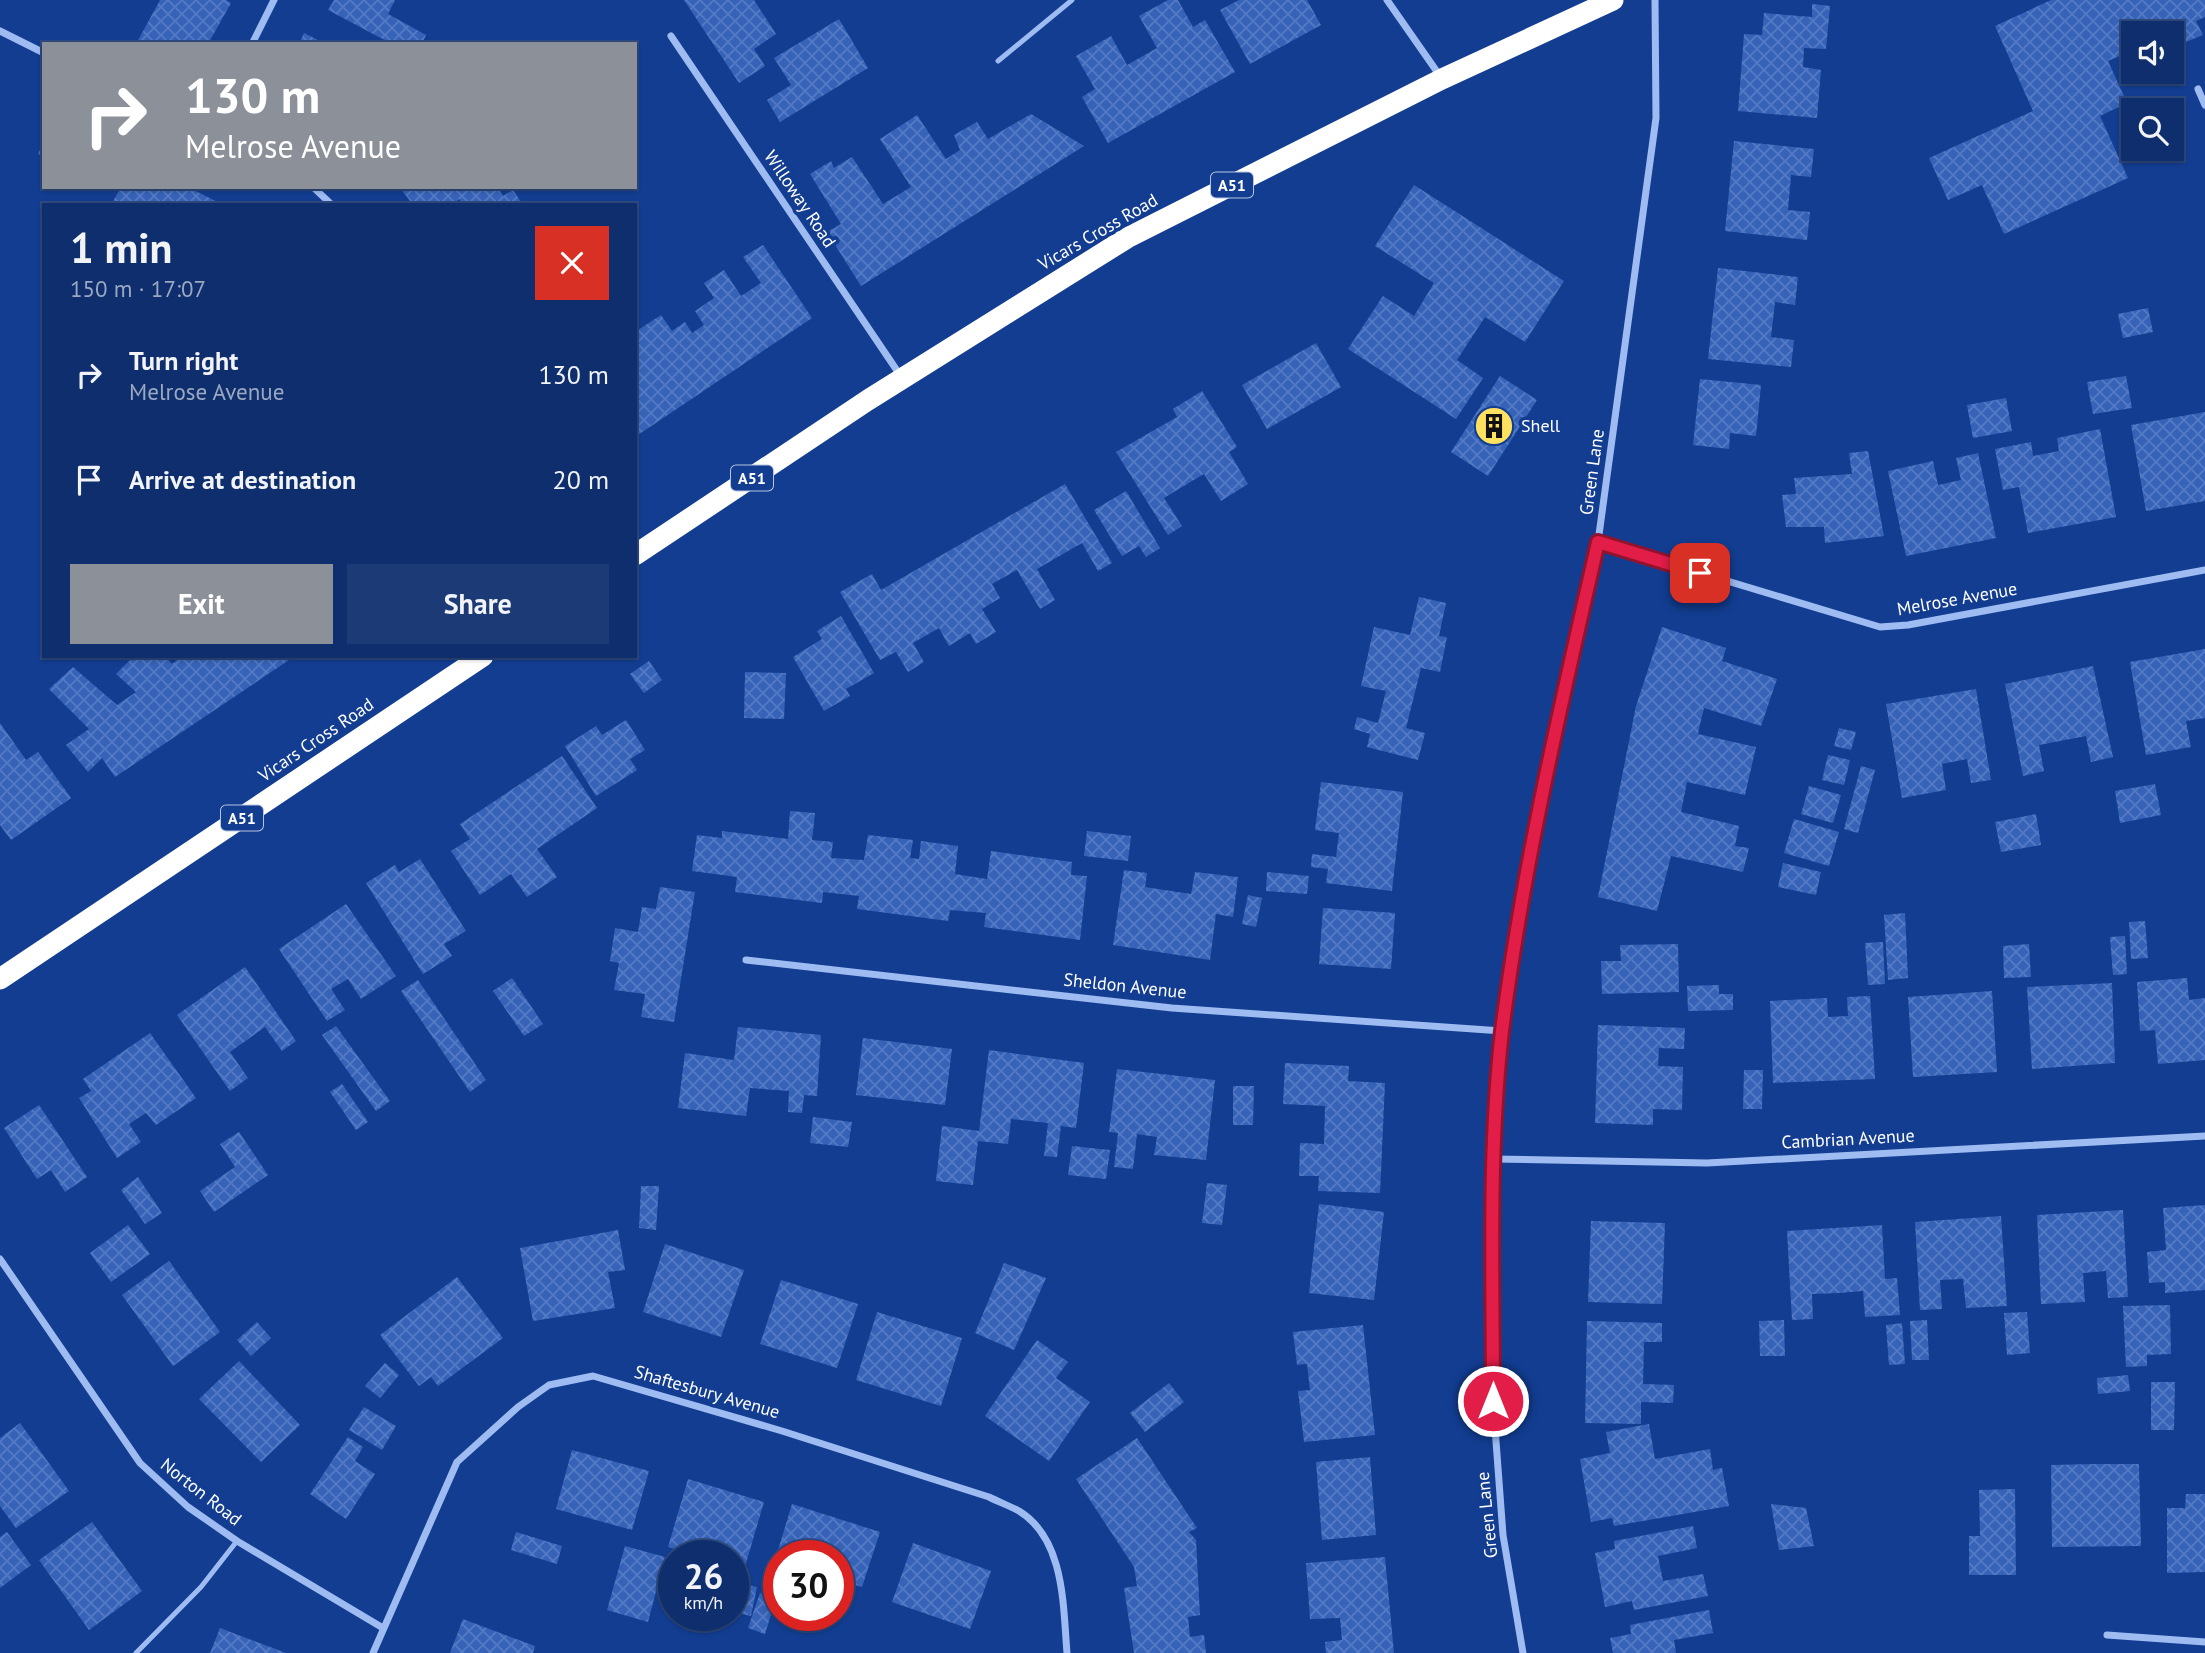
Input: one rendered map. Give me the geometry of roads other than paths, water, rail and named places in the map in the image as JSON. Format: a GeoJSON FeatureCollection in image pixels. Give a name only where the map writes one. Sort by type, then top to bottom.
{"type":"FeatureCollection","features":[{"type":"Feature","properties":{"kind":"highway","name":"Vicars Cross Road"},"geometry":{"type":"LineString","coordinates":[[637,554],[902,379],[1127,237],[1442,79],[1613,0]]}},
{"type":"Feature","properties":{"kind":"highway","name":"Vicars Cross Road"},"geometry":{"type":"LineString","coordinates":[[0,979],[481,658]]}},
{"type":"Feature","properties":{"kind":"street"},"geometry":{"type":"LineString","coordinates":[[253,42],[274,0]]}},
{"type":"Feature","properties":{"kind":"street"},"geometry":{"type":"LineString","coordinates":[[1387,0],[1442,79]]}},
{"type":"Feature","properties":{"kind":"street","name":"Green Lane"},"geometry":{"type":"LineString","coordinates":[[1523,1653],[1503,1535],[1493,1401],[1493,1159],[1502,1031],[1542,790],[1598,542],[1656,118],[1655,0]]}},
{"type":"Feature","properties":{"kind":"street"},"geometry":{"type":"LineString","coordinates":[[0,31],[42,52]]}},
{"type":"Feature","properties":{"kind":"street","name":"Willoway Road"},"geometry":{"type":"LineString","coordinates":[[671,36],[902,379]]}},
{"type":"Feature","properties":{"kind":"street"},"geometry":{"type":"LineString","coordinates":[[2198,89],[2205,105]]}},
{"type":"Feature","properties":{"kind":"street"},"geometry":{"type":"LineString","coordinates":[[315,189],[330,203]]}},
{"type":"Feature","properties":{"kind":"street","name":"Melrose Avenue"},"geometry":{"type":"LineString","coordinates":[[1598,542],[1881,626],[1909,625],[2205,570]]}},
{"type":"Feature","properties":{"kind":"street","name":"Sheldon Avenue"},"geometry":{"type":"LineString","coordinates":[[746,960],[1172,1008],[1502,1031]]}},
{"type":"Feature","properties":{"kind":"street","name":"Cambrian Avenue"},"geometry":{"type":"LineString","coordinates":[[1493,1159],[1707,1163],[2205,1136]]}},
{"type":"Feature","properties":{"kind":"street","name":"Norton Road"},"geometry":{"type":"LineString","coordinates":[[0,1259],[140,1463],[188,1507],[237,1541],[383,1628]]}},
{"type":"Feature","properties":{"kind":"street","name":"Shaftesbury Avenue"},"geometry":{"type":"LineString","coordinates":[[373,1653],[457,1462],[518,1407],[549,1385],[593,1376],[950,1484],[989,1497],[1021,1513],[1049,1543],[1061,1589],[1067,1653]]}},
{"type":"Feature","properties":{"kind":"street"},"geometry":{"type":"LineString","coordinates":[[2107,1635],[2205,1642]]}},
{"type":"Feature","properties":{"kind":"lane"},"geometry":{"type":"LineString","coordinates":[[998,61],[1072,0]]}},
{"type":"Feature","properties":{"kind":"lane"},"geometry":{"type":"LineString","coordinates":[[136,1653],[201,1587],[237,1541]]}},
{"type":"Feature","properties":{"kind":"place","name":"Shell"},"geometry":{"type":"Point","coordinates":[1494,426]}}]}
